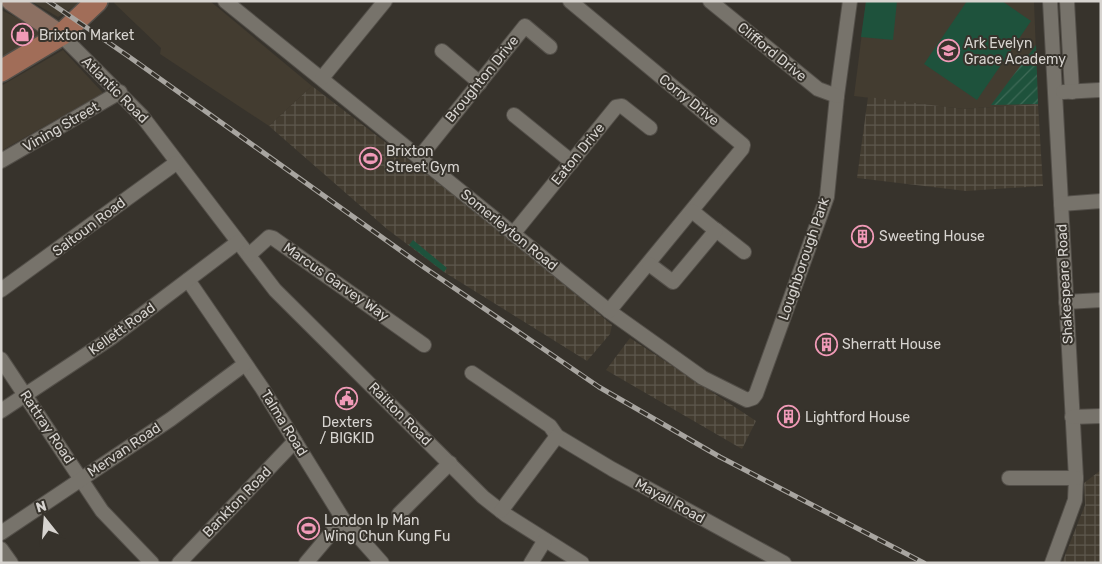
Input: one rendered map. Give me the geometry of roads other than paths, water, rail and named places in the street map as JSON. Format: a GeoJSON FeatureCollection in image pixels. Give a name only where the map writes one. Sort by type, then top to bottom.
{"type":"FeatureCollection","features":[{"type":"Feature","properties":{"kind":"main road","name":"Atlantic Road"},"geometry":{"type":"LineString","coordinates":[[12,1],[61,35]]}},
{"type":"Feature","properties":{"kind":"main road"},"geometry":{"type":"LineString","coordinates":[[1,71],[61,35],[97,1]]}},
{"type":"Feature","properties":{"kind":"street","name":"Somerleyton Road"},"geometry":{"type":"LineString","coordinates":[[225,1],[609,311],[703,378],[747,400],[753,398],[756,394]]}},
{"type":"Feature","properties":{"kind":"street"},"geometry":{"type":"LineString","coordinates":[[322,78],[385,1]]}},
{"type":"Feature","properties":{"kind":"street","name":"Corry Drive"},"geometry":{"type":"LineString","coordinates":[[570,1],[743,145],[742,149],[692,211],[609,311]]}},
{"type":"Feature","properties":{"kind":"street","name":"Clifford Drive"},"geometry":{"type":"LineString","coordinates":[[710,1],[818,89],[837,96]]}},
{"type":"Feature","properties":{"kind":"street","name":"Loughborough Park"},"geometry":{"type":"LineString","coordinates":[[756,394],[827,198],[837,96],[850,1]]}},
{"type":"Feature","properties":{"kind":"street","name":"Shakespeare Road"},"geometry":{"type":"LineString","coordinates":[[1050,1],[1076,478],[1075,500],[1052,563]]}},
{"type":"Feature","properties":{"kind":"street"},"geometry":{"type":"LineString","coordinates":[[1067,1],[1072,92]]}},
{"type":"Feature","properties":{"kind":"street","name":"Broughton Drive"},"geometry":{"type":"LineString","coordinates":[[419,158],[525,26],[550,47]]}},
{"type":"Feature","properties":{"kind":"street","name":"Atlantic Road"},"geometry":{"type":"LineString","coordinates":[[61,35],[98,74],[120,92],[151,126],[176,162],[238,242]]}},
{"type":"Feature","properties":{"kind":"street"},"geometry":{"type":"LineString","coordinates":[[442,51],[480,83]]}},
{"type":"Feature","properties":{"kind":"street"},"geometry":{"type":"LineString","coordinates":[[1055,92],[1099,90]]}},
{"type":"Feature","properties":{"kind":"street","name":"Vining Street"},"geometry":{"type":"LineString","coordinates":[[1,161],[120,92]]}},
{"type":"Feature","properties":{"kind":"street","name":"Eaton Drive"},"geometry":{"type":"LineString","coordinates":[[513,234],[619,105],[650,128]]}},
{"type":"Feature","properties":{"kind":"street"},"geometry":{"type":"LineString","coordinates":[[514,115],[572,162]]}},
{"type":"Feature","properties":{"kind":"street","name":"Saltoun Road"},"geometry":{"type":"LineString","coordinates":[[1,290],[65,246],[176,162]]}},
{"type":"Feature","properties":{"kind":"street"},"geometry":{"type":"LineString","coordinates":[[1061,204],[1101,202]]}},
{"type":"Feature","properties":{"kind":"street"},"geometry":{"type":"LineString","coordinates":[[692,211],[744,252]]}},
{"type":"Feature","properties":{"kind":"street"},"geometry":{"type":"LineString","coordinates":[[648,264],[672,282],[716,230]]}},
{"type":"Feature","properties":{"kind":"street","name":"Marcus Garvey Way"},"geometry":{"type":"LineString","coordinates":[[249,256],[269,237],[273,238],[424,345]]}},
{"type":"Feature","properties":{"kind":"street","name":"Railton Road"},"geometry":{"type":"LineString","coordinates":[[238,242],[266,280],[483,497],[501,511],[582,563]]}},
{"type":"Feature","properties":{"kind":"street","name":"Kellett Road"},"geometry":{"type":"LineString","coordinates":[[1,411],[111,338],[238,242]]}},
{"type":"Feature","properties":{"kind":"street","name":"Talma Road"},"geometry":{"type":"LineString","coordinates":[[188,280],[245,364],[344,519],[382,563]]}},
{"type":"Feature","properties":{"kind":"street"},"geometry":{"type":"LineString","coordinates":[[1066,302],[1101,300]]}},
{"type":"Feature","properties":{"kind":"street","name":"Rattray Road"},"geometry":{"type":"LineString","coordinates":[[1,360],[107,518],[152,563]]}},
{"type":"Feature","properties":{"kind":"street","name":"Mervan Road"},"geometry":{"type":"LineString","coordinates":[[1,533],[171,419],[245,364]]}},
{"type":"Feature","properties":{"kind":"street","name":"Mayall Road"},"geometry":{"type":"LineString","coordinates":[[472,373],[550,426],[558,436],[612,469],[784,563]]}},
{"type":"Feature","properties":{"kind":"street"},"geometry":{"type":"LineString","coordinates":[[1072,417],[1101,416]]}},
{"type":"Feature","properties":{"kind":"street"},"geometry":{"type":"LineString","coordinates":[[501,511],[558,436]]}},
{"type":"Feature","properties":{"kind":"street","name":"Bankton Road"},"geometry":{"type":"LineString","coordinates":[[179,563],[295,441]]}},
{"type":"Feature","properties":{"kind":"street"},"geometry":{"type":"LineString","coordinates":[[399,514],[450,463]]}},
{"type":"Feature","properties":{"kind":"street"},"geometry":{"type":"LineString","coordinates":[[1009,478],[1076,478]]}},
{"type":"Feature","properties":{"kind":"street"},"geometry":{"type":"LineString","coordinates":[[306,563],[344,519]]}},
{"type":"Feature","properties":{"kind":"street"},"geometry":{"type":"LineString","coordinates":[[531,563],[545,540]]}},
{"type":"Feature","properties":{"kind":"street"},"geometry":{"type":"LineString","coordinates":[[1,549],[10,563]]}},
{"type":"Feature","properties":{"kind":"railway"},"geometry":{"type":"LineString","coordinates":[[48,1],[425,268],[599,387],[720,457],[924,563]]}},
{"type":"Feature","properties":{"kind":"place","name":"Brixton Market"},"geometry":{"type":"Point","coordinates":[23,35]}},
{"type":"Feature","properties":{"kind":"place","name":"Ark Evelyn Grace Academy"},"geometry":{"type":"Point","coordinates":[948,51]}},
{"type":"Feature","properties":{"kind":"place","name":"Brixton Street Gym"},"geometry":{"type":"Point","coordinates":[370,159]}},
{"type":"Feature","properties":{"kind":"place","name":"Sweeting House"},"geometry":{"type":"Point","coordinates":[863,236]}},
{"type":"Feature","properties":{"kind":"place","name":"Sherratt House"},"geometry":{"type":"Point","coordinates":[826,344]}},
{"type":"Feature","properties":{"kind":"place","name":"Dexters / BIGKID"},"geometry":{"type":"Point","coordinates":[347,399]}},
{"type":"Feature","properties":{"kind":"place","name":"Lightford House"},"geometry":{"type":"Point","coordinates":[789,417]}},
{"type":"Feature","properties":{"kind":"place","name":"London Ip Man Wing Chun Kung Fu"},"geometry":{"type":"Point","coordinates":[308,528]}}]}
